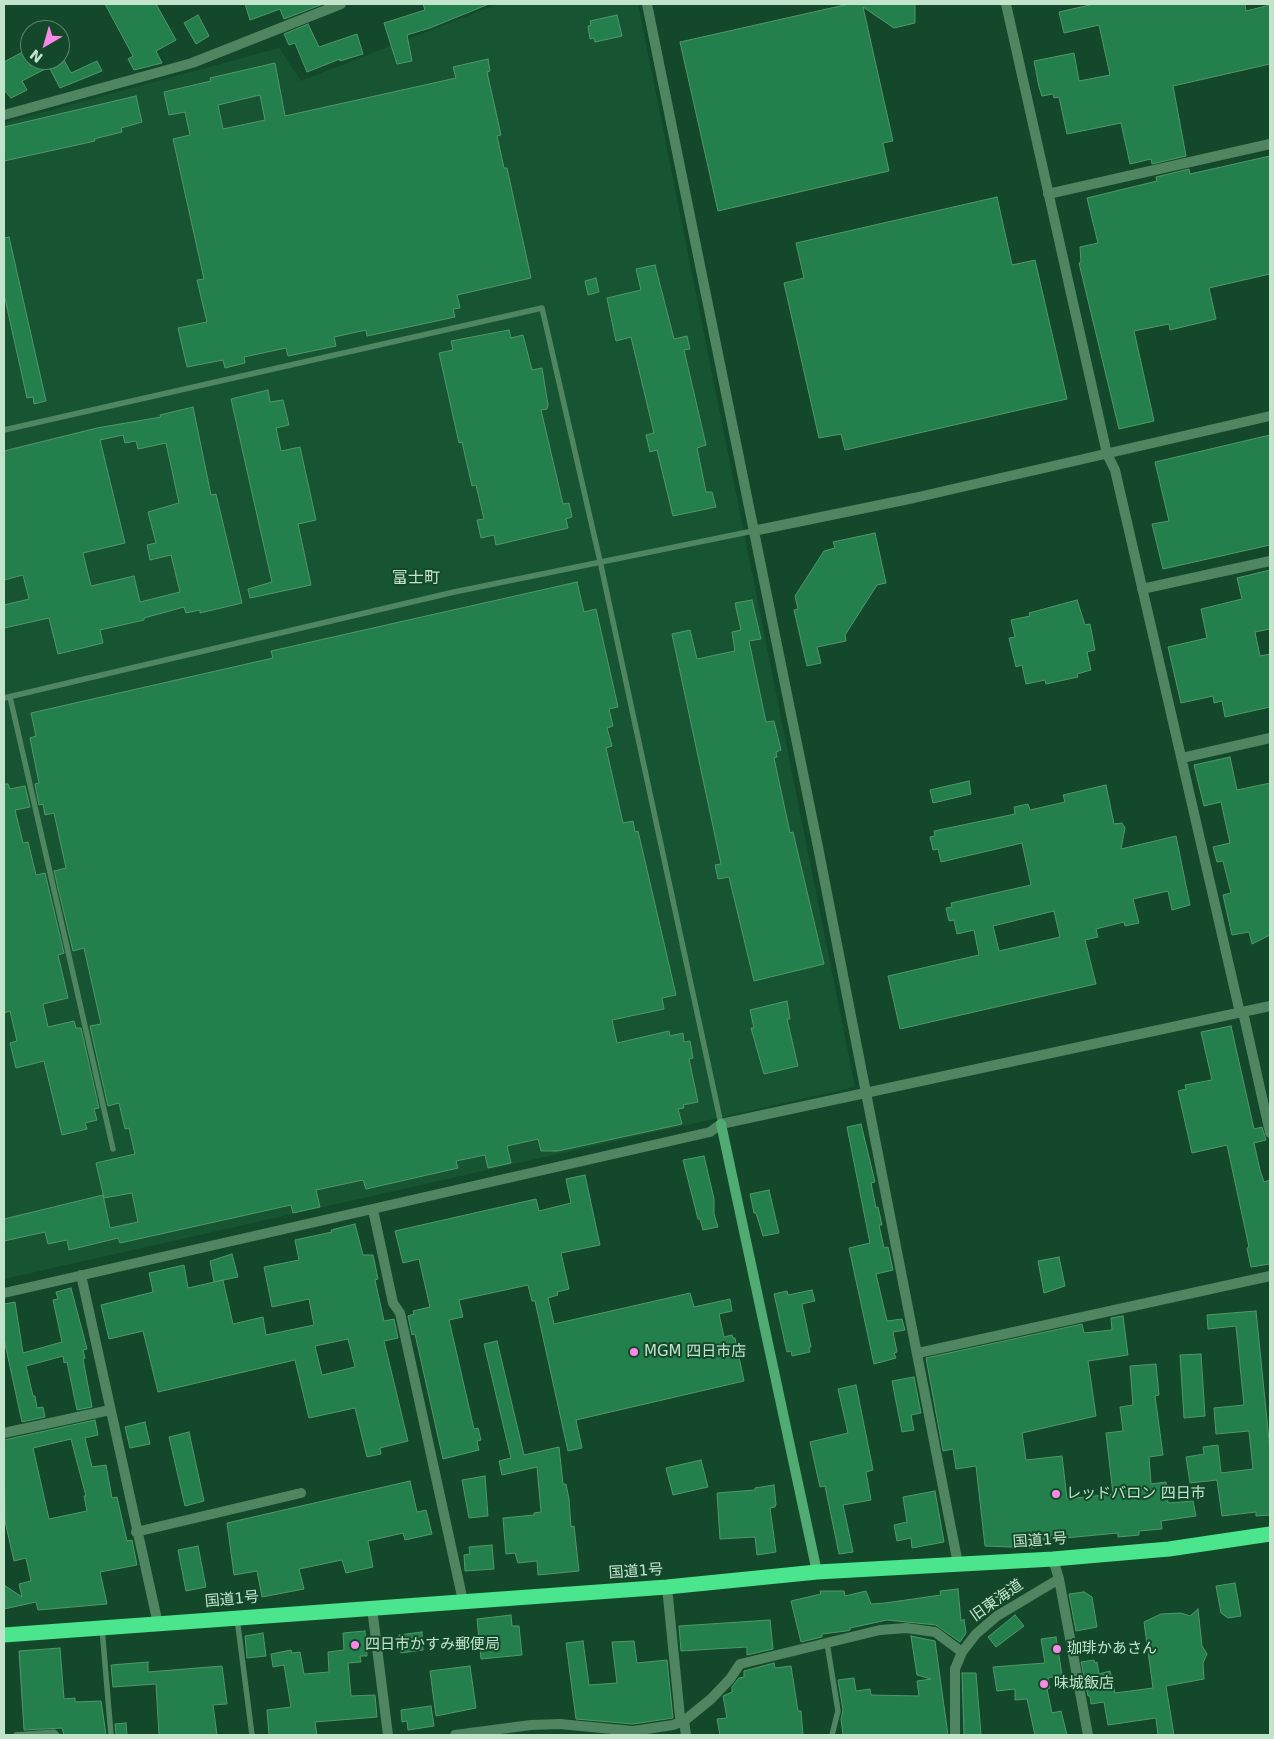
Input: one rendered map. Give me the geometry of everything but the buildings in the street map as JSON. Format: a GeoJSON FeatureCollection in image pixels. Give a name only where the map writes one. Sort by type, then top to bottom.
{"type":"FeatureCollection","features":[{"type":"Feature","properties":{"kind":"highway","name":"国道1号"},"geometry":{"type":"LineString","coordinates":[[4,1635],[667,1587],[817,1572],[1170,1549],[1270,1534]]}},
{"type":"Feature","properties":{"kind":"street"},"geometry":{"type":"LineString","coordinates":[[4,115],[192,63],[341,4]]}},
{"type":"Feature","properties":{"kind":"street"},"geometry":{"type":"LineString","coordinates":[[647,4],[752,531],[818,847],[958,1564]]}},
{"type":"Feature","properties":{"kind":"street"},"geometry":{"type":"LineString","coordinates":[[1006,4],[1107,454],[1115,470],[1270,1133]]}},
{"type":"Feature","properties":{"kind":"street"},"geometry":{"type":"LineString","coordinates":[[1048,194],[1270,144]]}},
{"type":"Feature","properties":{"kind":"street"},"geometry":{"type":"LineString","coordinates":[[752,531],[1107,454],[1270,416]]}},
{"type":"Feature","properties":{"kind":"street"},"geometry":{"type":"LineString","coordinates":[[1142,589],[1270,561]]}},
{"type":"Feature","properties":{"kind":"street"},"geometry":{"type":"LineString","coordinates":[[1182,758],[1270,738]]}},
{"type":"Feature","properties":{"kind":"street"},"geometry":{"type":"LineString","coordinates":[[4,1293],[710,1132],[721,1124],[1270,1006]]}},
{"type":"Feature","properties":{"kind":"street"},"geometry":{"type":"LineString","coordinates":[[721,1124],[817,1572]]}},
{"type":"Feature","properties":{"kind":"street"},"geometry":{"type":"LineString","coordinates":[[373,1210],[393,1303],[400,1313],[409,1352],[463,1601]]}},
{"type":"Feature","properties":{"kind":"street"},"geometry":{"type":"LineString","coordinates":[[81,1275],[136,1532],[158,1624]]}},
{"type":"Feature","properties":{"kind":"street"},"geometry":{"type":"LineString","coordinates":[[918,1353],[1270,1276]]}},
{"type":"Feature","properties":{"kind":"street"},"geometry":{"type":"LineString","coordinates":[[4,1433],[110,1410]]}},
{"type":"Feature","properties":{"kind":"street"},"geometry":{"type":"LineString","coordinates":[[136,1532],[301,1493]]}},
{"type":"Feature","properties":{"kind":"street"},"geometry":{"type":"LineString","coordinates":[[1053,1558],[1059,1579],[1088,1735]]}},
{"type":"Feature","properties":{"kind":"street","name":"旧東海道"},"geometry":{"type":"LineString","coordinates":[[955,1735],[955,1669],[962,1652],[976,1634],[997,1616],[1059,1579]]}},
{"type":"Feature","properties":{"kind":"street"},"geometry":{"type":"LineString","coordinates":[[667,1587],[680,1717],[684,1720],[686,1735]]}},
{"type":"Feature","properties":{"kind":"street"},"geometry":{"type":"LineString","coordinates":[[372,1608],[388,1735]]}},
{"type":"Feature","properties":{"kind":"street"},"geometry":{"type":"LineString","coordinates":[[454,1735],[483,1730],[550,1724],[633,1731],[673,1726],[684,1720],[722,1688],[740,1664],[880,1630],[906,1628],[935,1632],[962,1652]]}},
{"type":"Feature","properties":{"kind":"lane"},"geometry":{"type":"LineString","coordinates":[[4,430],[542,308],[600,561],[721,1124]]}},
{"type":"Feature","properties":{"kind":"lane"},"geometry":{"type":"LineString","coordinates":[[113,1149],[7,698],[454,592],[752,531]]}},
{"type":"Feature","properties":{"kind":"lane"},"geometry":{"type":"LineString","coordinates":[[237,1617],[252,1735]]}},
{"type":"Feature","properties":{"kind":"lane"},"geometry":{"type":"LineString","coordinates":[[102,1628],[111,1735]]}},
{"type":"Feature","properties":{"kind":"lane"},"geometry":{"type":"LineString","coordinates":[[827,1643],[838,1711],[832,1735]]}},
{"type":"Feature","properties":{"kind":"lane"},"geometry":{"type":"LineString","coordinates":[[16,1735],[54,1732],[58,1735]]}},
{"type":"Feature","properties":{"kind":"shaded area"},"geometry":{"type":"Polygon","coordinates":[[[498,4],[638,4],[855,1087],[4,1279],[4,123],[279,48],[301,81],[498,4]]]}},
{"type":"Feature","properties":{"kind":"place","name":"MGM 四日市店"},"geometry":{"type":"Point","coordinates":[634,1352]}},
{"type":"Feature","properties":{"kind":"place","name":"レッドバロン 四日市"},"geometry":{"type":"Point","coordinates":[1056,1494]}},
{"type":"Feature","properties":{"kind":"place","name":"四日市かすみ郵便局"},"geometry":{"type":"Point","coordinates":[355,1645]}},
{"type":"Feature","properties":{"kind":"place","name":"珈琲かあさん"},"geometry":{"type":"Point","coordinates":[1057,1649]}},
{"type":"Feature","properties":{"kind":"place","name":"味城飯店"},"geometry":{"type":"Point","coordinates":[1044,1684]}},
{"type":"Feature","properties":{"kind":"district","name":"富士町"},"geometry":{"type":"Point","coordinates":[416,579]}}]}
